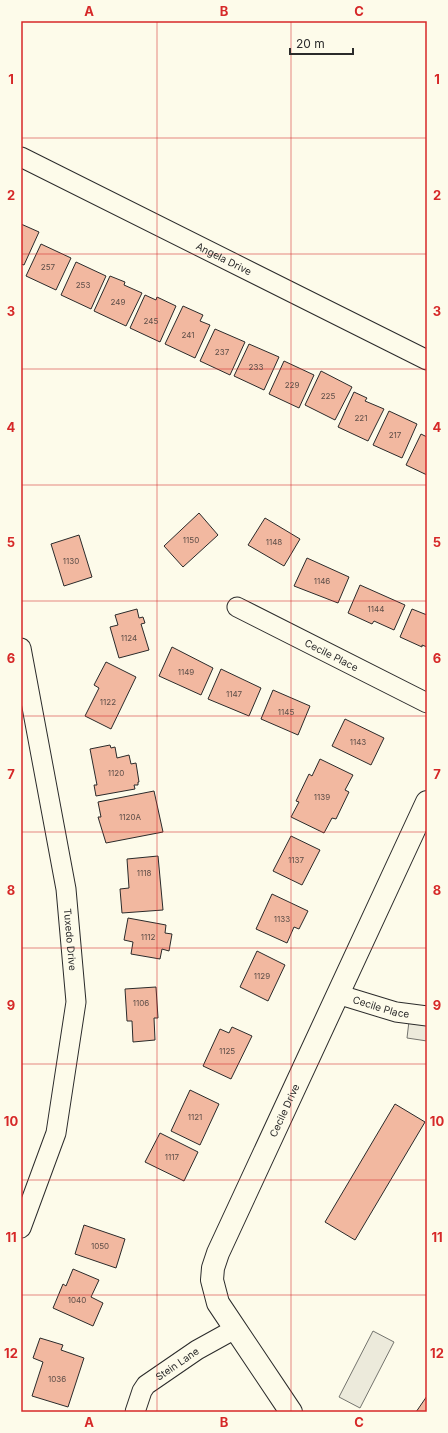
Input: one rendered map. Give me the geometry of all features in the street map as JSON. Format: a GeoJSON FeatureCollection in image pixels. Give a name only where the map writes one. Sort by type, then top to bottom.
{"type":"FeatureCollection","features":[{"type":"Feature","properties":{"kind":"street","name":"Angela Drive"},"geometry":{"type":"LineString","coordinates":[[21,157],[427,360]]}},
{"type":"Feature","properties":{"kind":"street","name":"Cecile Place"},"geometry":{"type":"LineString","coordinates":[[236,607],[427,702]]}},
{"type":"Feature","properties":{"kind":"street","name":"Tuxedo Drive"},"geometry":{"type":"LineString","coordinates":[[21,648],[27,704],[66,890],[76,1002],[56,1133],[21,1228]]}},
{"type":"Feature","properties":{"kind":"street","name":"Cecile Drive"},"geometry":{"type":"LineString","coordinates":[[291,1412],[216,1298],[212,1280],[213,1268],[218,1253],[427,802]]}},
{"type":"Feature","properties":{"kind":"street","name":"Cecile Place"},"geometry":{"type":"LineString","coordinates":[[337,994],[396,1012],[427,1016]]}},
{"type":"Feature","properties":{"kind":"street","name":"Stein Lane"},"geometry":{"type":"LineString","coordinates":[[135,1412],[142,1391],[146,1385],[197,1350],[235,1329]]}},
{"type":"Feature","properties":{"kind":"shaded area"},"geometry":{"type":"Polygon","coordinates":[[[409,1021],[427,1024],[427,1041],[407,1038],[409,1021]]]}},
{"type":"Feature","properties":{"kind":"shaded area"},"geometry":{"type":"Polygon","coordinates":[[[373,1331],[394,1342],[360,1408],[339,1397],[373,1331]]]}},
{"type":"Feature","properties":{"kind":"building"},"geometry":{"type":"Polygon","coordinates":[[[21,224],[39,232],[24,265],[21,264],[21,224]]]}},
{"type":"Feature","properties":{"kind":"building"},"geometry":{"type":"Polygon","coordinates":[[[41,244],[71,258],[56,290],[26,276],[41,244]]]}},
{"type":"Feature","properties":{"kind":"building"},"geometry":{"type":"Polygon","coordinates":[[[76,262],[106,276],[91,309],[61,295],[76,262]]]}},
{"type":"Feature","properties":{"kind":"building"},"geometry":{"type":"Polygon","coordinates":[[[110,276],[125,282],[124,285],[142,293],[126,326],[94,311],[110,276]]]}},
{"type":"Feature","properties":{"kind":"building"},"geometry":{"type":"Polygon","coordinates":[[[145,295],[156,300],[157,297],[176,306],[160,342],[130,328],[145,295]]]}},
{"type":"Feature","properties":{"kind":"building"},"geometry":{"type":"Polygon","coordinates":[[[183,306],[203,315],[200,321],[210,325],[195,358],[165,344],[183,306]]]}},
{"type":"Feature","properties":{"kind":"building"},"geometry":{"type":"Polygon","coordinates":[[[215,329],[245,342],[230,375],[200,361],[215,329]]]}},
{"type":"Feature","properties":{"kind":"building"},"geometry":{"type":"Polygon","coordinates":[[[249,344],[279,357],[264,390],[234,376],[249,344]]]}},
{"type":"Feature","properties":{"kind":"building"},"geometry":{"type":"Polygon","coordinates":[[[284,361],[314,375],[299,408],[269,394],[284,361]]]}},
{"type":"Feature","properties":{"kind":"building"},"geometry":{"type":"Polygon","coordinates":[[[321,371],[352,387],[335,420],[305,405],[321,371]]]}},
{"type":"Feature","properties":{"kind":"building"},"geometry":{"type":"Polygon","coordinates":[[[354,392],[367,398],[365,401],[384,409],[368,441],[338,427],[354,392]]]}},
{"type":"Feature","properties":{"kind":"building"},"geometry":{"type":"Polygon","coordinates":[[[389,411],[417,424],[402,458],[373,445],[389,411]]]}},
{"type":"Feature","properties":{"kind":"building"},"geometry":{"type":"Polygon","coordinates":[[[421,434],[427,437],[427,475],[406,465],[421,434]]]}},
{"type":"Feature","properties":{"kind":"building"},"geometry":{"type":"Polygon","coordinates":[[[199,513],[218,535],[183,567],[164,546],[199,513]]]}},
{"type":"Feature","properties":{"kind":"building"},"geometry":{"type":"Polygon","coordinates":[[[265,518],[300,539],[284,566],[248,545],[265,518]]]}},
{"type":"Feature","properties":{"kind":"building"},"geometry":{"type":"Polygon","coordinates":[[[79,535],[92,577],[64,586],[51,544],[79,535]]]}},
{"type":"Feature","properties":{"kind":"building"},"geometry":{"type":"Polygon","coordinates":[[[307,558],[349,577],[338,603],[294,586],[307,558]]]}},
{"type":"Feature","properties":{"kind":"building"},"geometry":{"type":"Polygon","coordinates":[[[360,585],[405,605],[394,630],[374,621],[372,624],[348,613],[360,585]]]}},
{"type":"Feature","properties":{"kind":"building"},"geometry":{"type":"Polygon","coordinates":[[[137,609],[139,618],[143,617],[145,623],[141,624],[149,650],[119,658],[110,627],[118,625],[115,615],[137,609]]]}},
{"type":"Feature","properties":{"kind":"building"},"geometry":{"type":"Polygon","coordinates":[[[412,609],[427,615],[427,647],[422,645],[422,647],[400,637],[412,609]]]}},
{"type":"Feature","properties":{"kind":"building"},"geometry":{"type":"Polygon","coordinates":[[[172,647],[213,668],[201,695],[159,676],[172,647]]]}},
{"type":"Feature","properties":{"kind":"building"},"geometry":{"type":"Polygon","coordinates":[[[106,662],[136,677],[111,729],[85,716],[99,688],[94,685],[106,662]]]}},
{"type":"Feature","properties":{"kind":"building"},"geometry":{"type":"Polygon","coordinates":[[[221,669],[261,688],[249,716],[208,699],[221,669]]]}},
{"type":"Feature","properties":{"kind":"building"},"geometry":{"type":"Polygon","coordinates":[[[273,690],[310,706],[298,735],[261,719],[273,690]]]}},
{"type":"Feature","properties":{"kind":"building"},"geometry":{"type":"Polygon","coordinates":[[[345,719],[384,738],[371,765],[332,746],[345,719]]]}},
{"type":"Feature","properties":{"kind":"building"},"geometry":{"type":"Polygon","coordinates":[[[110,745],[111,748],[115,747],[117,758],[129,755],[131,764],[136,763],[139,782],[138,785],[134,785],[135,789],[96,796],[94,785],[97,785],[90,749],[110,745]]]}},
{"type":"Feature","properties":{"kind":"building"},"geometry":{"type":"Polygon","coordinates":[[[320,759],[353,775],[345,790],[349,792],[336,819],[332,818],[324,833],[291,817],[299,802],[296,801],[309,774],[312,776],[320,759]]]}},
{"type":"Feature","properties":{"kind":"building"},"geometry":{"type":"Polygon","coordinates":[[[154,791],[163,832],[106,843],[98,817],[101,817],[98,802],[154,791]]]}},
{"type":"Feature","properties":{"kind":"building"},"geometry":{"type":"Polygon","coordinates":[[[291,836],[320,850],[302,885],[273,871],[291,836]]]}},
{"type":"Feature","properties":{"kind":"building"},"geometry":{"type":"Polygon","coordinates":[[[158,856],[163,910],[122,913],[120,889],[129,888],[127,859],[158,856]]]}},
{"type":"Feature","properties":{"kind":"building"},"geometry":{"type":"Polygon","coordinates":[[[272,894],[308,911],[299,929],[294,927],[287,943],[256,929],[272,894]]]}},
{"type":"Feature","properties":{"kind":"building"},"geometry":{"type":"Polygon","coordinates":[[[128,918],[166,925],[165,933],[172,934],[169,951],[162,949],[160,959],[131,954],[133,942],[124,940],[128,918]]]}},
{"type":"Feature","properties":{"kind":"building"},"geometry":{"type":"Polygon","coordinates":[[[257,951],[285,965],[268,1001],[240,987],[257,951]]]}},
{"type":"Feature","properties":{"kind":"building"},"geometry":{"type":"Polygon","coordinates":[[[156,987],[158,1018],[154,1018],[155,1040],[133,1042],[132,1021],[127,1021],[125,989],[156,987]]]}},
{"type":"Feature","properties":{"kind":"building"},"geometry":{"type":"Polygon","coordinates":[[[232,1027],[252,1036],[231,1079],[203,1066],[220,1029],[229,1033],[232,1027]]]}},
{"type":"Feature","properties":{"kind":"building"},"geometry":{"type":"Polygon","coordinates":[[[190,1090],[219,1104],[200,1145],[171,1131],[190,1090]]]}},
{"type":"Feature","properties":{"kind":"building"},"geometry":{"type":"Polygon","coordinates":[[[395,1104],[425,1122],[355,1240],[325,1222],[395,1104]]]}},
{"type":"Feature","properties":{"kind":"building"},"geometry":{"type":"Polygon","coordinates":[[[160,1133],[198,1152],[184,1181],[145,1162],[160,1133]]]}},
{"type":"Feature","properties":{"kind":"building"},"geometry":{"type":"Polygon","coordinates":[[[84,1225],[125,1239],[116,1268],[75,1254],[84,1225]]]}},
{"type":"Feature","properties":{"kind":"building"},"geometry":{"type":"Polygon","coordinates":[[[73,1269],[99,1280],[91,1297],[103,1303],[93,1326],[53,1308],[63,1284],[66,1286],[73,1269]]]}},
{"type":"Feature","properties":{"kind":"building"},"geometry":{"type":"Polygon","coordinates":[[[40,1338],[63,1345],[61,1350],[84,1358],[68,1407],[32,1396],[43,1362],[33,1358],[40,1338]]]}},
{"type":"Feature","properties":{"kind":"building"},"geometry":{"type":"Polygon","coordinates":[[[427,1396],[427,1412],[416,1412],[427,1396]]]}}]}
